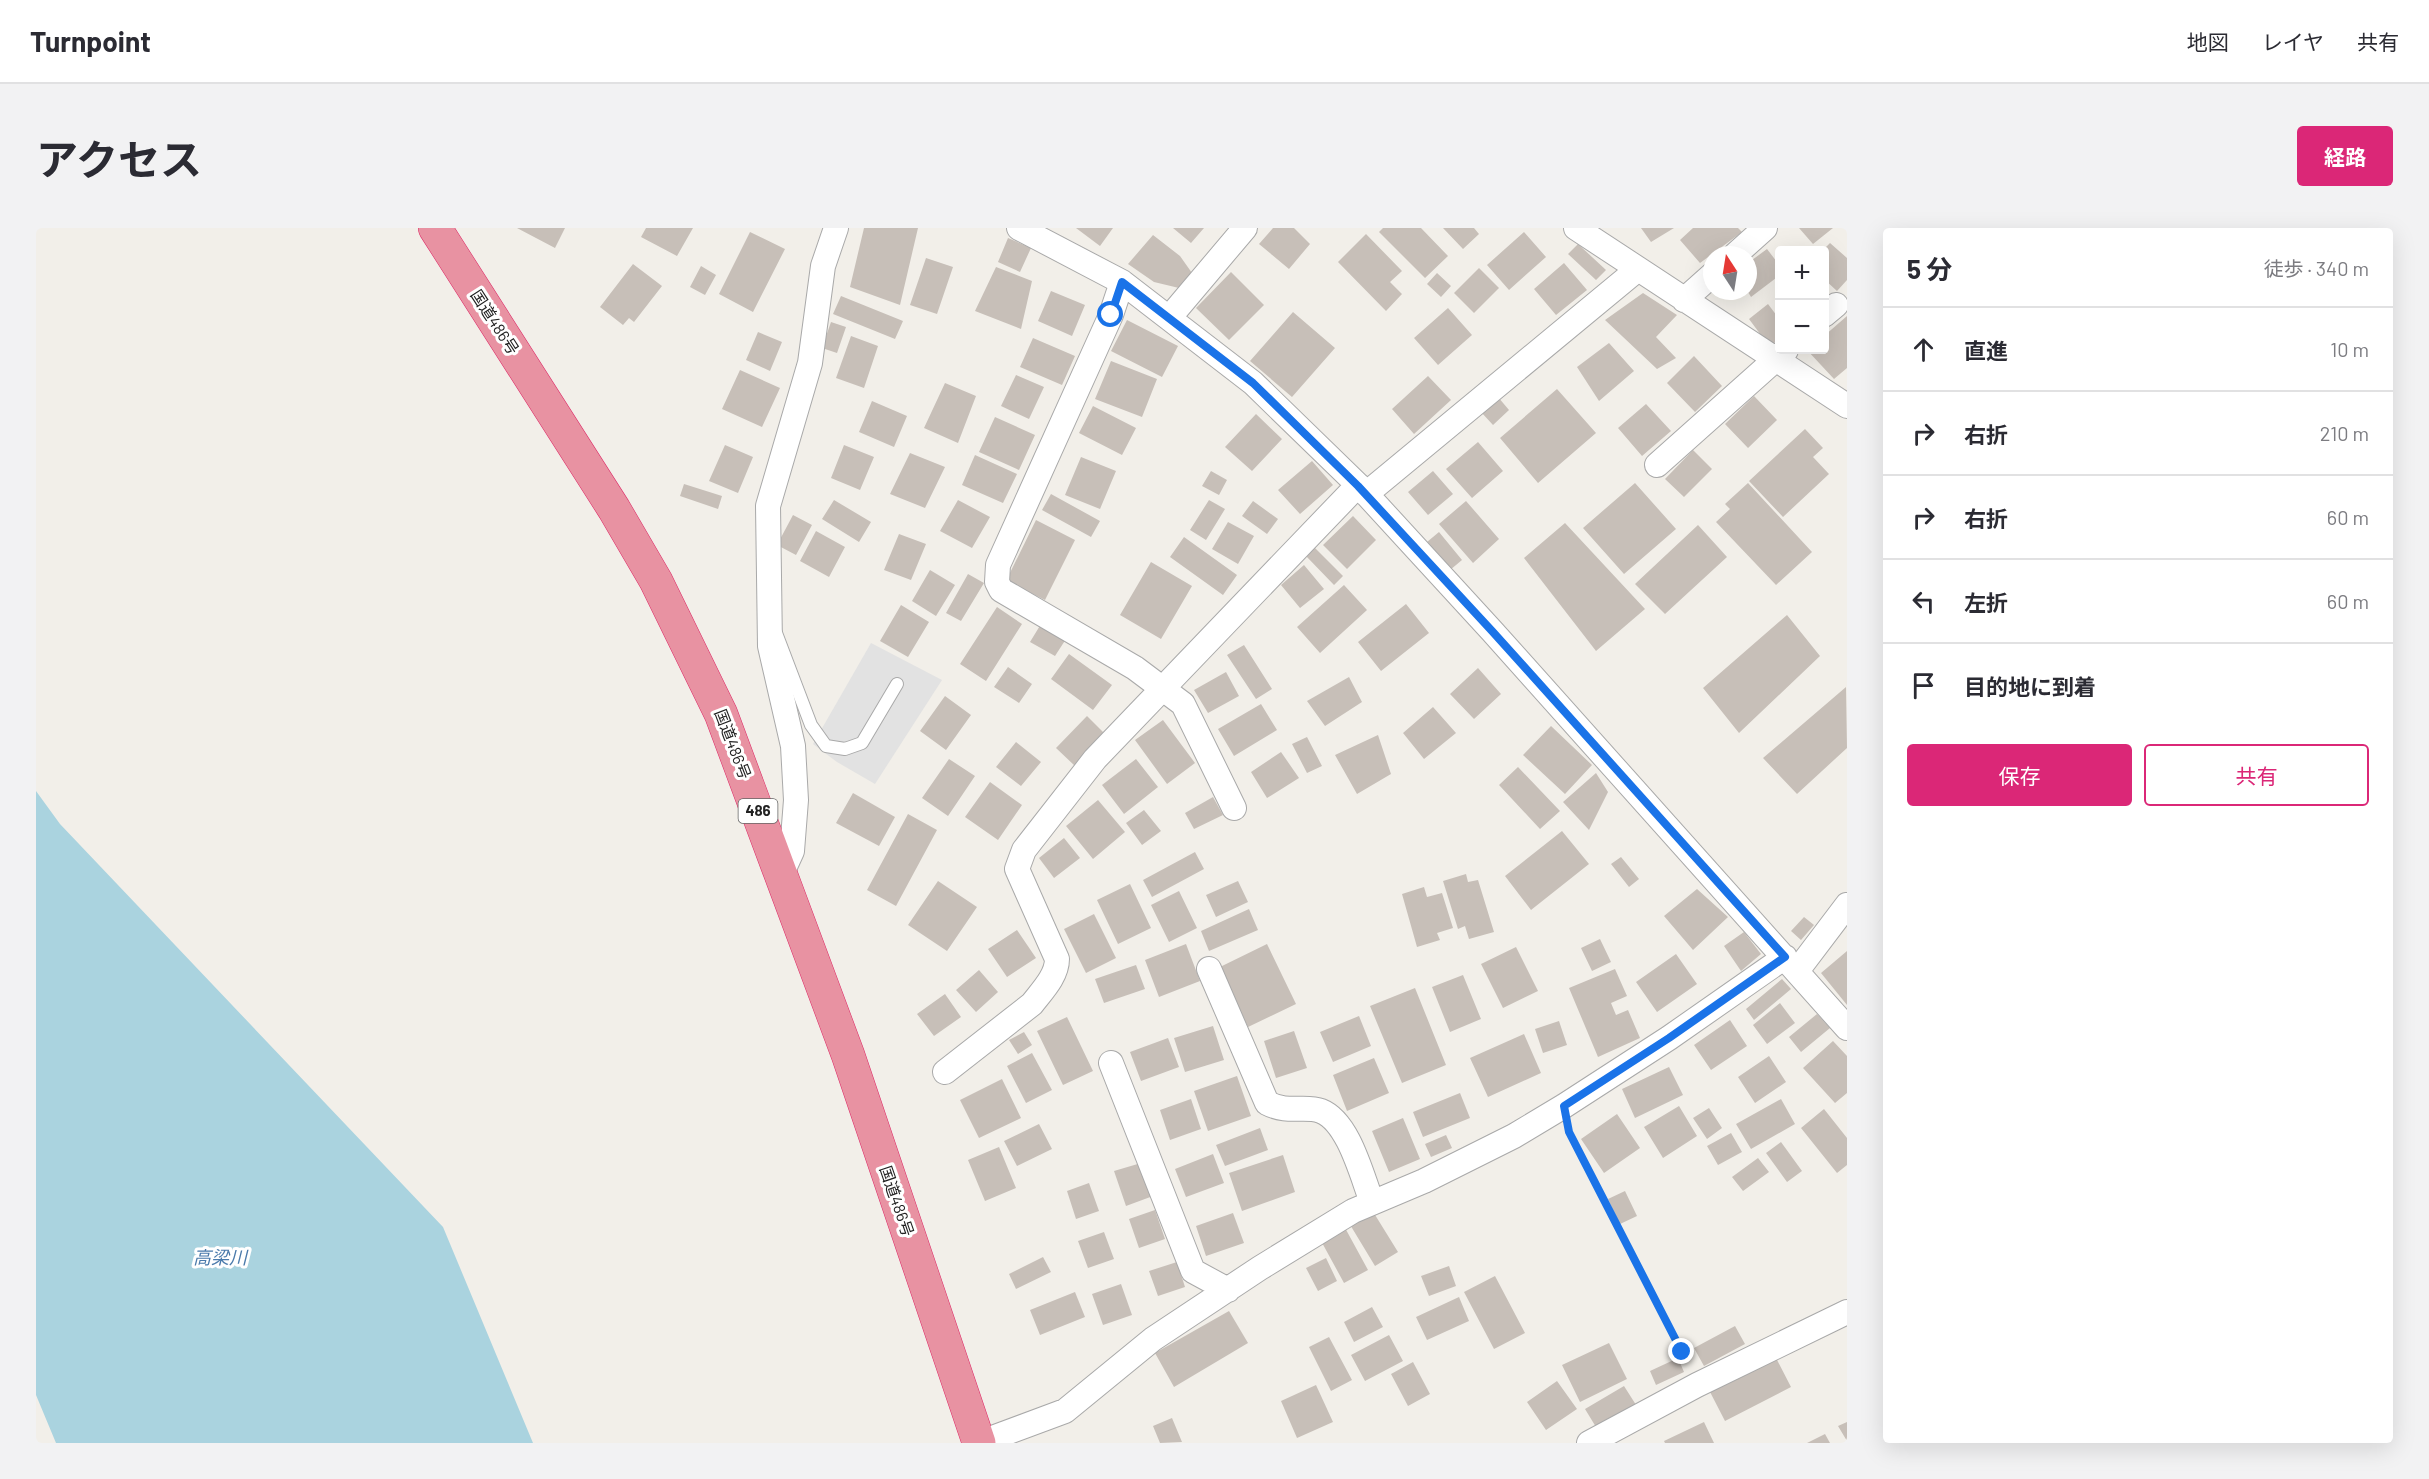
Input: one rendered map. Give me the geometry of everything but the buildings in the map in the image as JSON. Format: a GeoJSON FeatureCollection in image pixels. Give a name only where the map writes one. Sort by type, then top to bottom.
{"type":"FeatureCollection","features":[{"type":"Feature","properties":{"kind":"highway","name":"国道486号"},"geometry":{"type":"LineString","coordinates":[[435,228],[614,509],[656,581],[722,714],[848,1055],[979,1443]]}},
{"type":"Feature","properties":{"kind":"street"},"geometry":{"type":"LineString","coordinates":[[782,873],[792,851],[796,800],[793,746],[770,646],[768,506],[810,363],[823,266],[836,228]]}},
{"type":"Feature","properties":{"kind":"street"},"geometry":{"type":"LineString","coordinates":[[1019,228],[1122,282],[1253,383],[1362,490],[1492,631],[1847,1028]]}},
{"type":"Feature","properties":{"kind":"street"},"geometry":{"type":"LineString","coordinates":[[1169,318],[1245,228]]}},
{"type":"Feature","properties":{"kind":"street"},"geometry":{"type":"LineString","coordinates":[[1745,246],[1766,228]]}},
{"type":"Feature","properties":{"kind":"street"},"geometry":{"type":"LineString","coordinates":[[1591,232],[1638,269],[1684,300],[1775,351]]}},
{"type":"Feature","properties":{"kind":"street"},"geometry":{"type":"LineString","coordinates":[[945,1072],[1032,1004],[1057,968],[1057,959],[1017,869],[1024,850],[1095,759],[1161,689],[1362,490],[1638,269]]}},
{"type":"Feature","properties":{"kind":"street"},"geometry":{"type":"LineString","coordinates":[[1122,282],[1111,315],[998,565],[997,582],[1001,590],[1135,668],[1183,704],[1234,808]]}},
{"type":"Feature","properties":{"kind":"street"},"geometry":{"type":"LineString","coordinates":[[1684,300],[1703,283]]}},
{"type":"Feature","properties":{"kind":"street"},"geometry":{"type":"LineString","coordinates":[[1657,465],[1780,354],[1847,406]]}},
{"type":"Feature","properties":{"kind":"street"},"geometry":{"type":"LineString","coordinates":[[979,1443],[1065,1411],[1153,1339],[1353,1211],[1434,1176],[1514,1136],[1564,1106],[1669,1038],[1791,964],[1847,905]]}},
{"type":"Feature","properties":{"kind":"street"},"geometry":{"type":"LineString","coordinates":[[1209,969],[1267,1103],[1290,1110],[1320,1110],[1332,1118],[1344,1132],[1372,1202]]}},
{"type":"Feature","properties":{"kind":"street"},"geometry":{"type":"LineString","coordinates":[[1111,1063],[1193,1271],[1228,1290]]}},
{"type":"Feature","properties":{"kind":"street"},"geometry":{"type":"LineString","coordinates":[[1589,1443],[1696,1385],[1847,1312]]}},
{"type":"Feature","properties":{"kind":"lane"},"geometry":{"type":"LineString","coordinates":[[768,618],[782,645],[811,725],[826,746],[845,749],[862,743],[897,684]]}},
{"type":"Feature","properties":{"kind":"path"},"geometry":{"type":"LineString","coordinates":[[1564,1106],[1569,1132],[1663,1313],[1696,1385]]}},
{"type":"Feature","properties":{"kind":"shaded area"},"geometry":{"type":"Polygon","coordinates":[[[871,643],[942,680],[875,784],[837,762],[813,744],[871,643]]]}},
{"type":"Feature","properties":{"kind":"water","name":"高梁川"},"geometry":{"type":"Polygon","coordinates":[[[36,791],[60,824],[443,1227],[533,1443],[56,1443],[36,1395],[36,791]]]}},
{"type":"Feature","properties":{"kind":"route"},"geometry":{"type":"LineString","coordinates":[[1111,315],[1122,282],[1253,383],[1358,486],[1492,631],[1785,957],[1669,1038],[1564,1106],[1569,1132],[1682,1352]]}}]}
